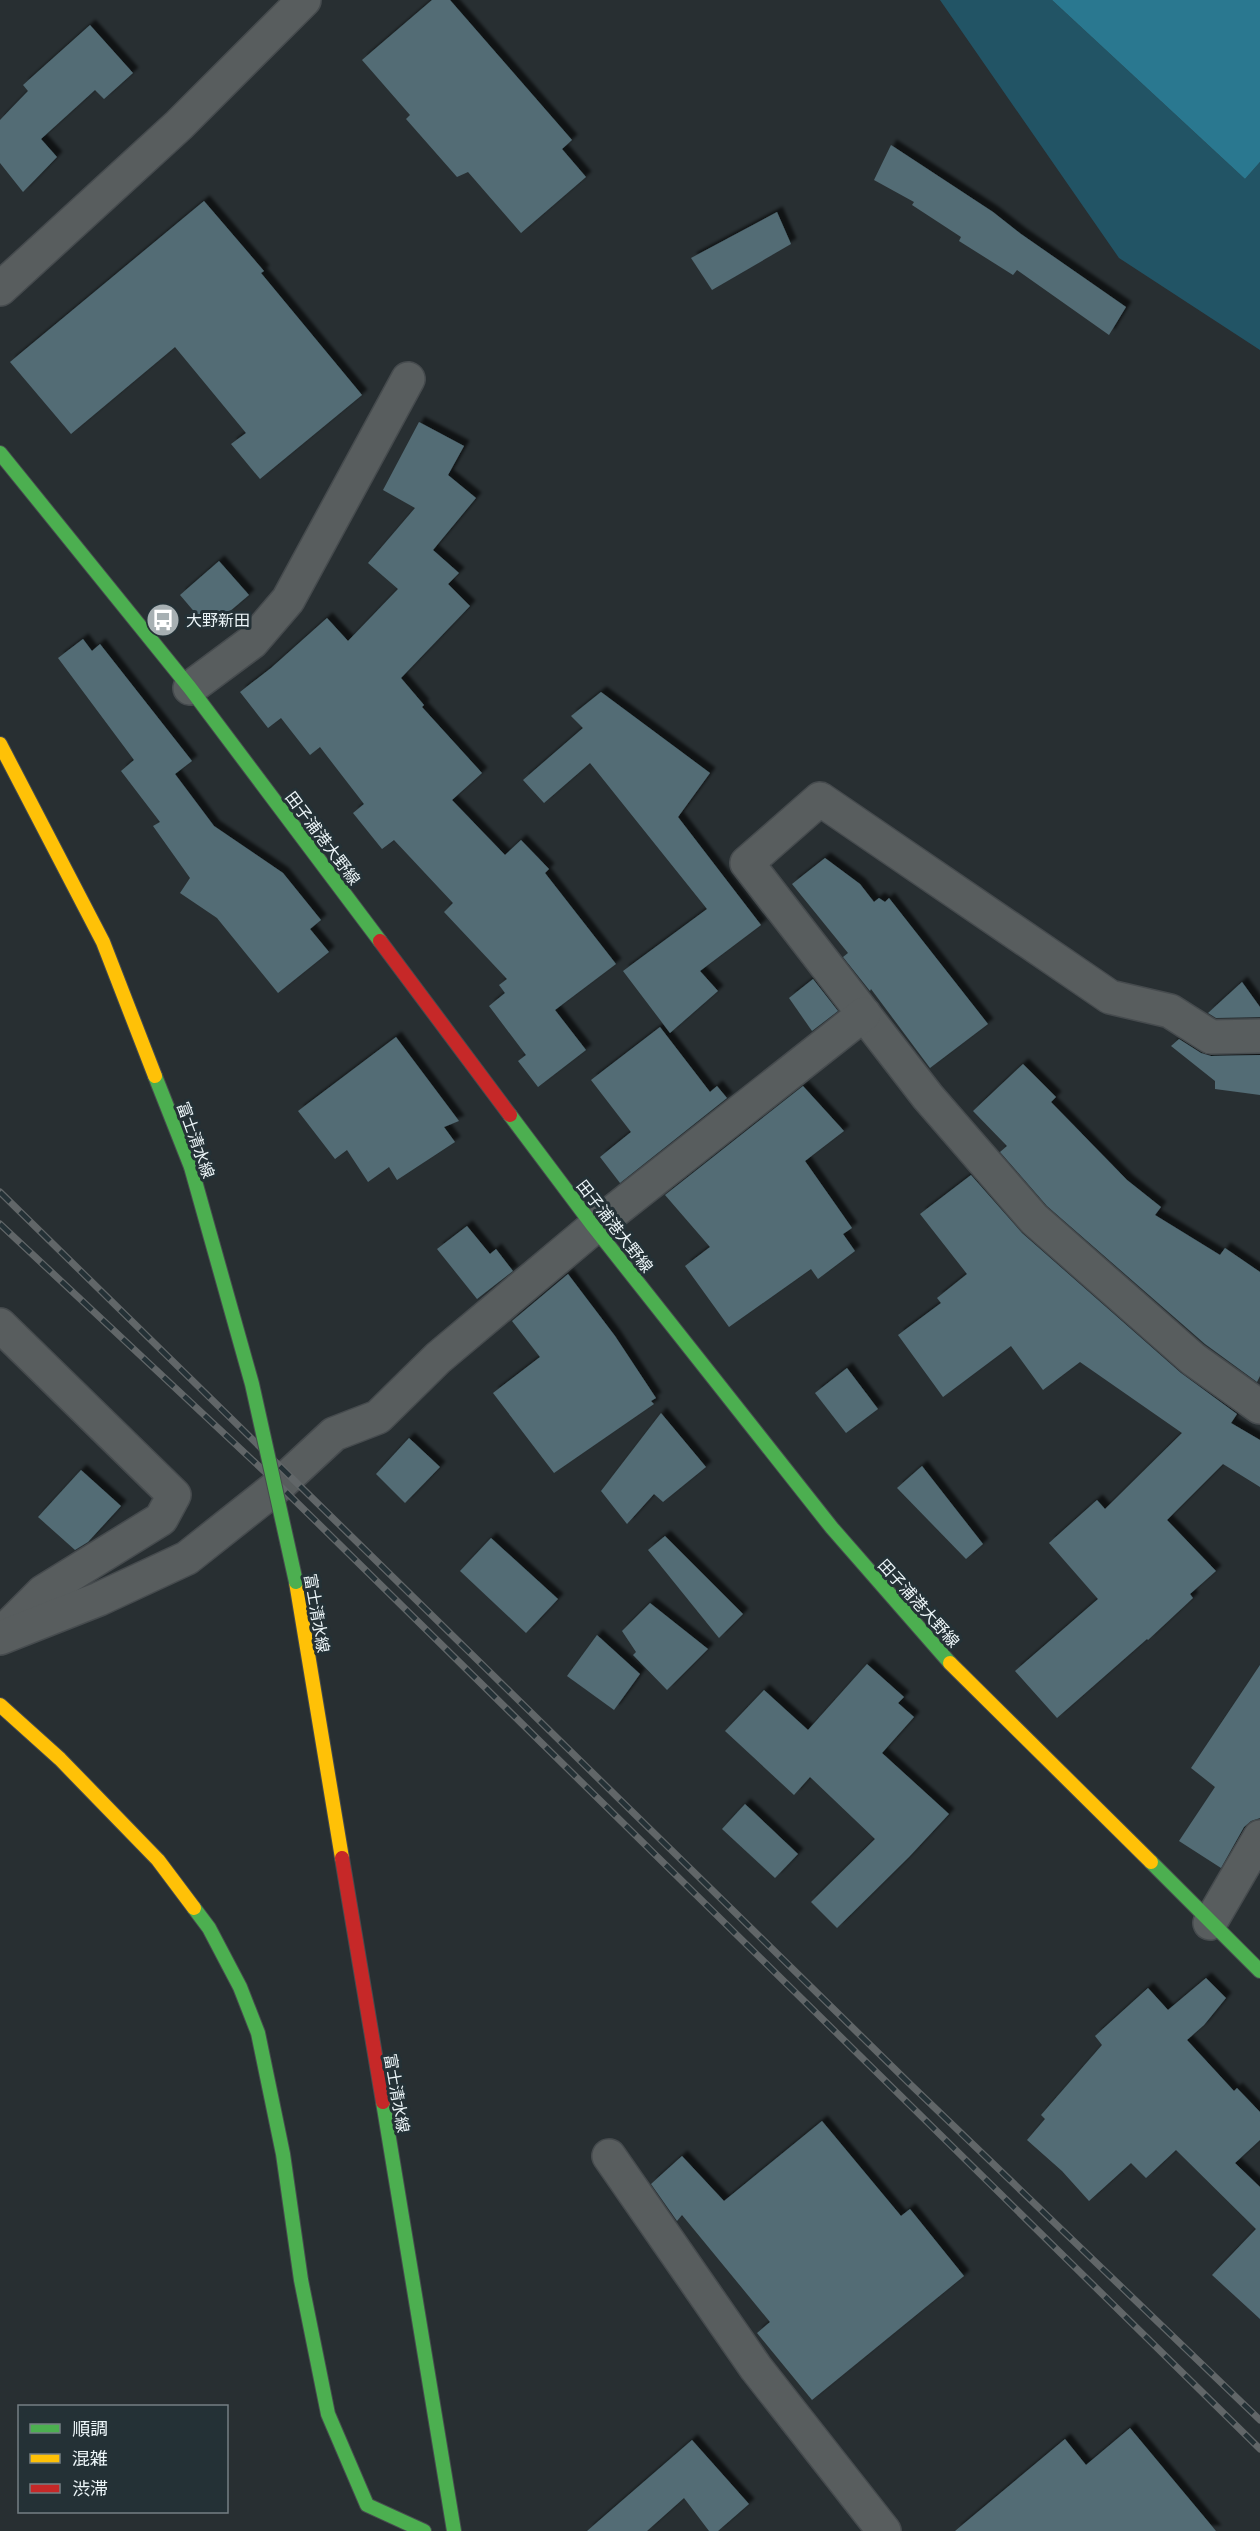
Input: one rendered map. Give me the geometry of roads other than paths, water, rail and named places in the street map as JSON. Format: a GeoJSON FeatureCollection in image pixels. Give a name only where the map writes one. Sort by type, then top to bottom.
{"type":"FeatureCollection","features":[{"type":"Feature","properties":{"kind":"main road","name":"田子浦港大野線"},"geometry":{"type":"LineString","coordinates":[[0,453],[190,688],[594,1227],[832,1528],[934,1647],[1260,1971]]}},
{"type":"Feature","properties":{"kind":"main road","name":"富士清水線"},"geometry":{"type":"LineString","coordinates":[[0,744],[103,942],[190,1167],[252,1384],[296,1582],[454,2531]]}},
{"type":"Feature","properties":{"kind":"main road"},"geometry":{"type":"LineString","coordinates":[[0,1705],[60,1759],[158,1860],[209,1928],[240,1987],[258,2033],[283,2154],[301,2280],[328,2414],[367,2505],[424,2531]]}},
{"type":"Feature","properties":{"kind":"street"},"geometry":{"type":"LineString","coordinates":[[0,289],[179,125],[303,0]]}},
{"type":"Feature","properties":{"kind":"street"},"geometry":{"type":"LineString","coordinates":[[190,688],[252,642],[288,600],[408,379]]}},
{"type":"Feature","properties":{"kind":"street"},"geometry":{"type":"LineString","coordinates":[[1260,1036],[1211,1037],[1170,1011],[1110,996],[820,799],[747,863],[928,1097],[1034,1219],[1193,1359],[1260,1407]]}},
{"type":"Feature","properties":{"kind":"street"},"geometry":{"type":"LineString","coordinates":[[0,1636],[99,1599],[188,1558],[279,1485],[334,1434],[378,1417],[438,1358],[594,1227],[864,1014]]}},
{"type":"Feature","properties":{"kind":"street"},"geometry":{"type":"LineString","coordinates":[[0,1325],[174,1495],[161,1519],[43,1592],[0,1636]]}},
{"type":"Feature","properties":{"kind":"street"},"geometry":{"type":"LineString","coordinates":[[1210,1923],[1260,1837]]}},
{"type":"Feature","properties":{"kind":"street"},"geometry":{"type":"LineString","coordinates":[[609,2156],[756,2368],[884,2531]]}},
{"type":"Feature","properties":{"kind":"railway"},"geometry":{"type":"LineString","coordinates":[[0,1192],[911,2085],[1260,2420]]}},
{"type":"Feature","properties":{"kind":"railway"},"geometry":{"type":"LineString","coordinates":[[0,1224],[279,1485],[1260,2449]]}},
{"type":"Feature","properties":{"kind":"place","name":"大野新田"},"geometry":{"type":"Point","coordinates":[163,620]}}]}
